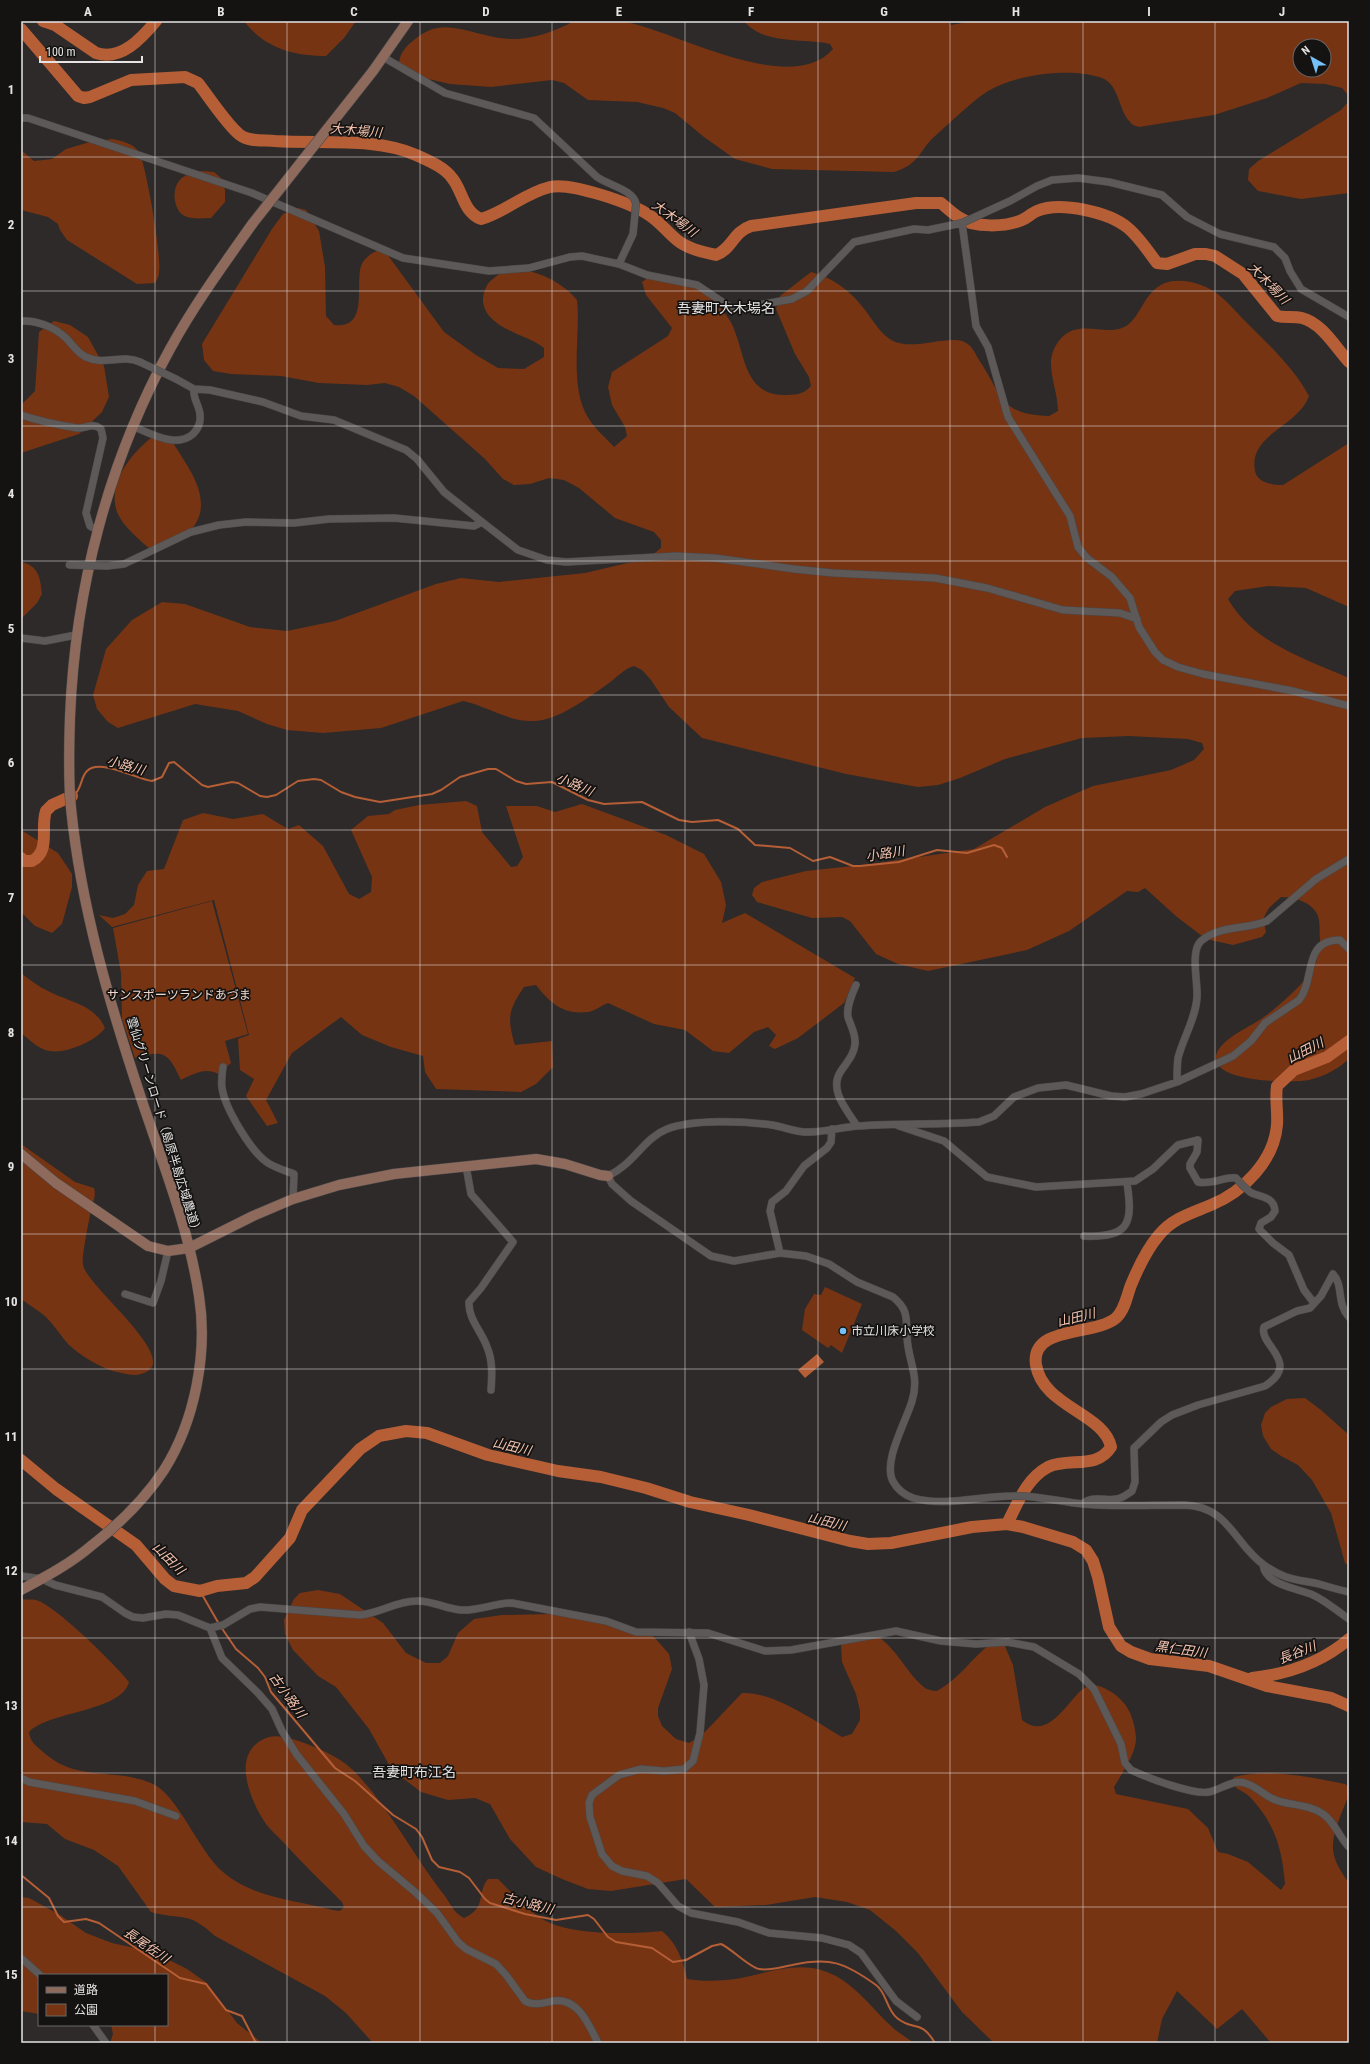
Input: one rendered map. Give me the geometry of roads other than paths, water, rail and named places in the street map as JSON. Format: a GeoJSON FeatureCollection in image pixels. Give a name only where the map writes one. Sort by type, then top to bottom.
{"type":"FeatureCollection","features":[{"type":"Feature","properties":{"kind":"street","name":"雲仙グリーンロード（島原半島広域農道）"},"geometry":{"type":"LineString","coordinates":[[21,1590],[42,1579],[89,1549],[129,1513],[164,1470],[188,1420],[200,1368],[203,1333],[199,1296],[189,1248],[128,1059],[103,975],[85,902],[71,807],[69,759],[76,635],[97,530],[132,426],[169,350],[190,314],[253,223],[373,71],[408,21]]}},
{"type":"Feature","properties":{"kind":"street"},"geometry":{"type":"LineString","coordinates":[[383,57],[446,93],[534,118],[597,177],[607,184],[631,193],[636,204],[631,242],[619,264]]}},
{"type":"Feature","properties":{"kind":"street"},"geometry":{"type":"LineString","coordinates":[[21,118],[28,118],[252,193],[403,258],[489,271],[529,268],[570,257],[582,256],[619,264],[647,275],[697,285],[730,307],[742,308],[792,299],[807,291],[830,270],[854,242],[914,229],[928,230],[962,223],[1052,180],[1078,178],[1137,187],[1162,195],[1187,217],[1220,234],[1267,245],[1278,250],[1285,258],[1290,271],[1301,289],[1349,318]]}},
{"type":"Feature","properties":{"kind":"street"},"geometry":{"type":"LineString","coordinates":[[962,223],[976,326],[988,346],[1008,417],[1070,516],[1078,547],[1087,558],[1112,578],[1130,598],[1138,627],[1154,652],[1163,660],[1178,667],[1203,674],[1293,691],[1349,706]]}},
{"type":"Feature","properties":{"kind":"street"},"geometry":{"type":"LineString","coordinates":[[21,321],[45,325],[54,329],[66,338],[76,351],[95,360],[104,361],[127,358],[140,362],[194,389],[210,390],[263,402],[301,416],[334,420],[406,450],[417,459],[444,492],[482,522],[518,550],[547,560],[566,562],[634,557],[715,558],[833,573],[935,578],[987,588],[1063,610],[1120,613],[1137,620]]}},
{"type":"Feature","properties":{"kind":"street"},"geometry":{"type":"LineString","coordinates":[[132,426],[173,441],[181,441],[188,438],[199,426],[201,418],[200,409],[193,392],[194,389]]}},
{"type":"Feature","properties":{"kind":"street"},"geometry":{"type":"LineString","coordinates":[[21,415],[44,422],[79,428],[94,425],[100,429],[103,438],[86,513],[90,526],[97,530]]}},
{"type":"Feature","properties":{"kind":"street"},"geometry":{"type":"LineString","coordinates":[[69,565],[107,566],[124,564],[191,532],[219,525],[246,522],[294,522],[328,519],[394,518],[474,526],[482,522]]}},
{"type":"Feature","properties":{"kind":"street"},"geometry":{"type":"LineString","coordinates":[[21,638],[45,641],[76,635]]}},
{"type":"Feature","properties":{"kind":"street"},"geometry":{"type":"LineString","coordinates":[[1177,1082],[1178,1059],[1197,1000],[1198,980],[1194,958],[1199,942],[1214,933],[1258,925],[1267,921],[1316,879],[1349,859]]}},
{"type":"Feature","properties":{"kind":"street"},"geometry":{"type":"LineString","coordinates":[[21,1154],[56,1183],[148,1246],[168,1251],[189,1248],[248,1218],[293,1199],[364,1179],[536,1159],[565,1164],[608,1176],[628,1164],[657,1134],[667,1129],[679,1126],[710,1122],[736,1122],[773,1126],[799,1132],[810,1132],[857,1126],[897,1124],[935,1125],[979,1122],[994,1116],[1014,1096],[1038,1088],[1066,1085],[1111,1096],[1125,1097],[1141,1094],[1177,1082],[1233,1056],[1252,1042],[1265,1023],[1299,1000],[1306,989],[1311,961],[1316,950],[1325,942],[1340,940],[1349,949]]}},
{"type":"Feature","properties":{"kind":"street"},"geometry":{"type":"LineString","coordinates":[[856,985],[848,1011],[854,1032],[855,1046],[850,1059],[840,1073],[836,1086],[839,1099],[857,1126]]}},
{"type":"Feature","properties":{"kind":"street"},"geometry":{"type":"LineString","coordinates":[[223,1067],[222,1087],[224,1095],[240,1131],[255,1152],[269,1164],[294,1174],[293,1199]]}},
{"type":"Feature","properties":{"kind":"street"},"geometry":{"type":"LineString","coordinates":[[897,1124],[903,1128],[944,1142],[987,1177],[1036,1187],[1127,1183],[1142,1178],[1178,1145],[1198,1140],[1197,1152],[1190,1164],[1198,1182],[1214,1183],[1232,1178],[1254,1194],[1264,1196],[1274,1206],[1275,1211],[1271,1217],[1261,1223],[1259,1229],[1273,1243],[1289,1255],[1304,1290],[1314,1303]]}},
{"type":"Feature","properties":{"kind":"street"},"geometry":{"type":"LineString","coordinates":[[780,1253],[770,1211],[772,1202],[786,1191],[804,1166],[827,1148],[831,1142],[832,1129]]}},
{"type":"Feature","properties":{"kind":"street"},"geometry":{"type":"LineString","coordinates":[[466,1166],[471,1194],[512,1242],[481,1288],[469,1302],[474,1321],[487,1346],[490,1356],[492,1368],[491,1390]]}},
{"type":"Feature","properties":{"kind":"street"},"geometry":{"type":"LineString","coordinates":[[608,1176],[612,1184],[631,1201],[711,1256],[734,1261],[780,1253],[806,1256],[829,1264],[857,1282],[893,1297],[905,1312],[908,1322],[907,1337],[916,1383],[912,1401],[891,1463],[890,1475],[898,1488],[904,1494],[912,1498],[928,1500],[955,1501],[1025,1496],[1082,1504],[1122,1507],[1186,1505],[1203,1508],[1214,1513],[1227,1523],[1254,1557],[1284,1577],[1349,1592]]}},
{"type":"Feature","properties":{"kind":"street"},"geometry":{"type":"LineString","coordinates":[[1084,1236],[1101,1237],[1110,1234],[1126,1224],[1130,1216],[1131,1207],[1127,1183]]}},
{"type":"Feature","properties":{"kind":"street"},"geometry":{"type":"LineString","coordinates":[[125,1294],[153,1303],[161,1281],[168,1251]]}},
{"type":"Feature","properties":{"kind":"street"},"geometry":{"type":"LineString","coordinates":[[1082,1504],[1086,1500],[1092,1499],[1117,1499],[1132,1491],[1135,1482],[1134,1448],[1167,1418],[1198,1405],[1265,1386],[1272,1381],[1279,1370],[1279,1363],[1273,1347],[1264,1334],[1264,1327],[1297,1311],[1310,1308],[1321,1296],[1333,1274],[1339,1283],[1341,1306],[1349,1317]]}},
{"type":"Feature","properties":{"kind":"street"},"geometry":{"type":"LineString","coordinates":[[1263,1564],[1264,1568],[1274,1580],[1288,1588],[1298,1588],[1314,1596],[1349,1619]]}},
{"type":"Feature","properties":{"kind":"street"},"geometry":{"type":"LineString","coordinates":[[21,1576],[42,1579],[55,1586],[102,1597],[133,1617],[143,1618],[166,1614],[178,1615],[216,1627],[250,1609],[260,1606],[360,1615],[372,1614],[415,1601],[426,1601],[449,1609],[462,1610],[500,1603],[512,1603],[606,1621],[636,1632],[708,1633],[765,1651],[773,1652],[896,1631],[942,1641],[976,1644],[1007,1642],[1034,1648],[1079,1674],[1094,1689],[1121,1744],[1125,1763],[1131,1770],[1190,1791],[1210,1792],[1238,1782],[1248,1783],[1272,1798],[1300,1805],[1322,1813],[1329,1819],[1349,1847]]}},
{"type":"Feature","properties":{"kind":"street"},"geometry":{"type":"LineString","coordinates":[[216,1627],[222,1658],[258,1693],[272,1709],[282,1731],[297,1755],[344,1814],[364,1846],[378,1861],[415,1892],[437,1913],[458,1942],[466,1949],[496,1964],[506,1975],[525,2002],[538,2004],[556,2001],[576,2008],[583,2015],[598,2043]]}},
{"type":"Feature","properties":{"kind":"street"},"geometry":{"type":"LineString","coordinates":[[689,1632],[699,1659],[704,1685],[700,1733],[693,1761],[684,1769],[664,1771],[641,1769],[619,1775],[592,1795],[589,1803],[590,1817],[602,1854],[612,1866],[647,1876],[658,1883],[678,1906],[692,1913],[738,1922],[769,1933],[822,1938],[849,1945],[861,1953],[896,2002],[917,2017]]}},
{"type":"Feature","properties":{"kind":"street"},"geometry":{"type":"LineString","coordinates":[[21,1778],[30,1782],[135,1801],[176,1816]]}},
{"type":"Feature","properties":{"kind":"street"},"geometry":{"type":"LineString","coordinates":[[21,1958],[39,1974]]}},
{"type":"Feature","properties":{"kind":"street"},"geometry":{"type":"LineString","coordinates":[[94,2026],[106,2043]]}},
{"type":"Feature","properties":{"kind":"waterway"},"geometry":{"type":"LineString","coordinates":[[43,21],[55,25],[96,53],[105,55],[114,54],[130,47],[144,35],[156,21]]}},
{"type":"Feature","properties":{"kind":"waterway","name":"大木場川"},"geometry":{"type":"LineString","coordinates":[[21,29],[78,96],[84,98],[90,97],[131,80],[185,77],[198,83],[230,125],[240,135],[248,139],[261,141],[366,143],[401,149],[416,155],[441,167],[449,174],[456,183],[470,211],[481,219],[490,216],[541,190],[560,186],[586,190],[629,205],[649,215],[673,237],[686,246],[716,255],[726,249],[740,232],[751,226],[916,203],[941,203],[955,215],[966,221],[973,224],[982,225],[1008,224],[1024,219],[1037,211],[1047,208],[1071,208],[1097,213],[1120,222],[1128,228],[1140,240],[1157,263],[1167,264],[1195,254],[1215,256],[1243,274],[1277,316],[1302,318],[1316,325],[1349,362]]}},
{"type":"Feature","properties":{"kind":"waterway","name":"小路川"},"geometry":{"type":"LineString","coordinates":[[74,795],[77,793],[87,771],[93,768],[109,768],[152,781],[162,777],[169,763],[174,762],[202,785],[208,787],[232,782],[238,783],[260,796],[267,797],[276,795],[298,781],[314,779],[321,780],[341,792],[355,797],[380,802],[432,794],[441,790],[460,777],[488,769],[496,769],[516,781],[526,784],[552,782],[588,800],[604,804],[642,802],[679,820],[692,822],[718,820],[738,829],[755,845],[790,848],[813,861],[830,857],[853,866],[860,866],[899,862],[937,850],[967,853],[994,845],[1002,848],[1007,857]]}},
{"type":"Feature","properties":{"kind":"waterway"},"geometry":{"type":"LineString","coordinates":[[21,858],[24,861],[32,861],[38,857],[43,845],[44,818],[46,811],[52,805],[72,796]]}},
{"type":"Feature","properties":{"kind":"waterway","name":"山田川"},"geometry":{"type":"LineString","coordinates":[[1007,1524],[1023,1492],[1040,1472],[1056,1464],[1090,1461],[1105,1454],[1111,1447],[1106,1435],[1097,1426],[1050,1391],[1041,1379],[1036,1365],[1037,1352],[1043,1343],[1053,1337],[1106,1324],[1116,1318],[1124,1307],[1131,1285],[1143,1259],[1164,1229],[1177,1220],[1211,1205],[1234,1192],[1255,1174],[1263,1163],[1275,1138],[1277,1125],[1277,1086],[1294,1070],[1327,1057],[1349,1041]]}},
{"type":"Feature","properties":{"kind":"waterway","name":"山田川"},"geometry":{"type":"LineString","coordinates":[[21,1460],[56,1489],[136,1545],[165,1579],[174,1586],[200,1591],[217,1586],[246,1583],[255,1577],[290,1538],[302,1510],[360,1449],[379,1436],[406,1431],[427,1433],[488,1455],[558,1471],[601,1477],[646,1488],[690,1502],[749,1515],[850,1541],[868,1544],[891,1543],[972,1527],[1007,1524],[1023,1527],[1073,1542],[1086,1550],[1093,1561],[1098,1577],[1109,1627],[1121,1646],[1131,1652],[1150,1659],[1209,1666],[1267,1686],[1331,1698],[1349,1706]]}},
{"type":"Feature","properties":{"kind":"waterway","name":"古小路川"},"geometry":{"type":"LineString","coordinates":[[200,1591],[219,1624]]}},
{"type":"Feature","properties":{"kind":"waterway","name":"古小路川"},"geometry":{"type":"LineString","coordinates":[[221,1627],[236,1649],[258,1668],[265,1677],[271,1692],[335,1768],[355,1781],[393,1815],[416,1829],[422,1837],[432,1860],[439,1867],[460,1872],[469,1878],[485,1899],[490,1903],[525,1914],[556,1920],[588,1915],[594,1919],[608,1937],[616,1942],[652,1948],[673,1962],[686,1960],[712,1946],[721,1944],[750,1965],[759,1969],[771,1969],[817,1962],[836,1963],[855,1971],[880,1988],[893,2014],[903,2022],[921,2028],[930,2035],[935,2043]]}},
{"type":"Feature","properties":{"kind":"waterway","name":"長谷川"},"geometry":{"type":"LineString","coordinates":[[1252,1678],[1278,1674],[1304,1666],[1327,1655],[1349,1639]]}},
{"type":"Feature","properties":{"kind":"waterway","name":"長尾佐川"},"geometry":{"type":"LineString","coordinates":[[21,1875],[49,1898],[58,1916],[64,1922],[86,1919],[99,1923],[180,1978],[206,1984],[226,2010],[242,2016],[256,2043]]}},
{"type":"Feature","properties":{"kind":"place","name":"市立川床小学校"},"geometry":{"type":"Point","coordinates":[843,1331]}},
{"type":"Feature","properties":{"kind":"district","name":"吾妻町大木場名"},"geometry":{"type":"Point","coordinates":[726,308]}},
{"type":"Feature","properties":{"kind":"district","name":"吾妻町布江名"},"geometry":{"type":"Point","coordinates":[414,1772]}},
{"type":"Feature","properties":{"kind":"park label","name":"サンスポーツランドあづま"},"geometry":{"type":"Point","coordinates":[179,995]}},
{"type":"Feature","properties":{"kind":"water label","name":"黒仁田川"},"geometry":{"type":"Point","coordinates":[1181,1649]}}]}
